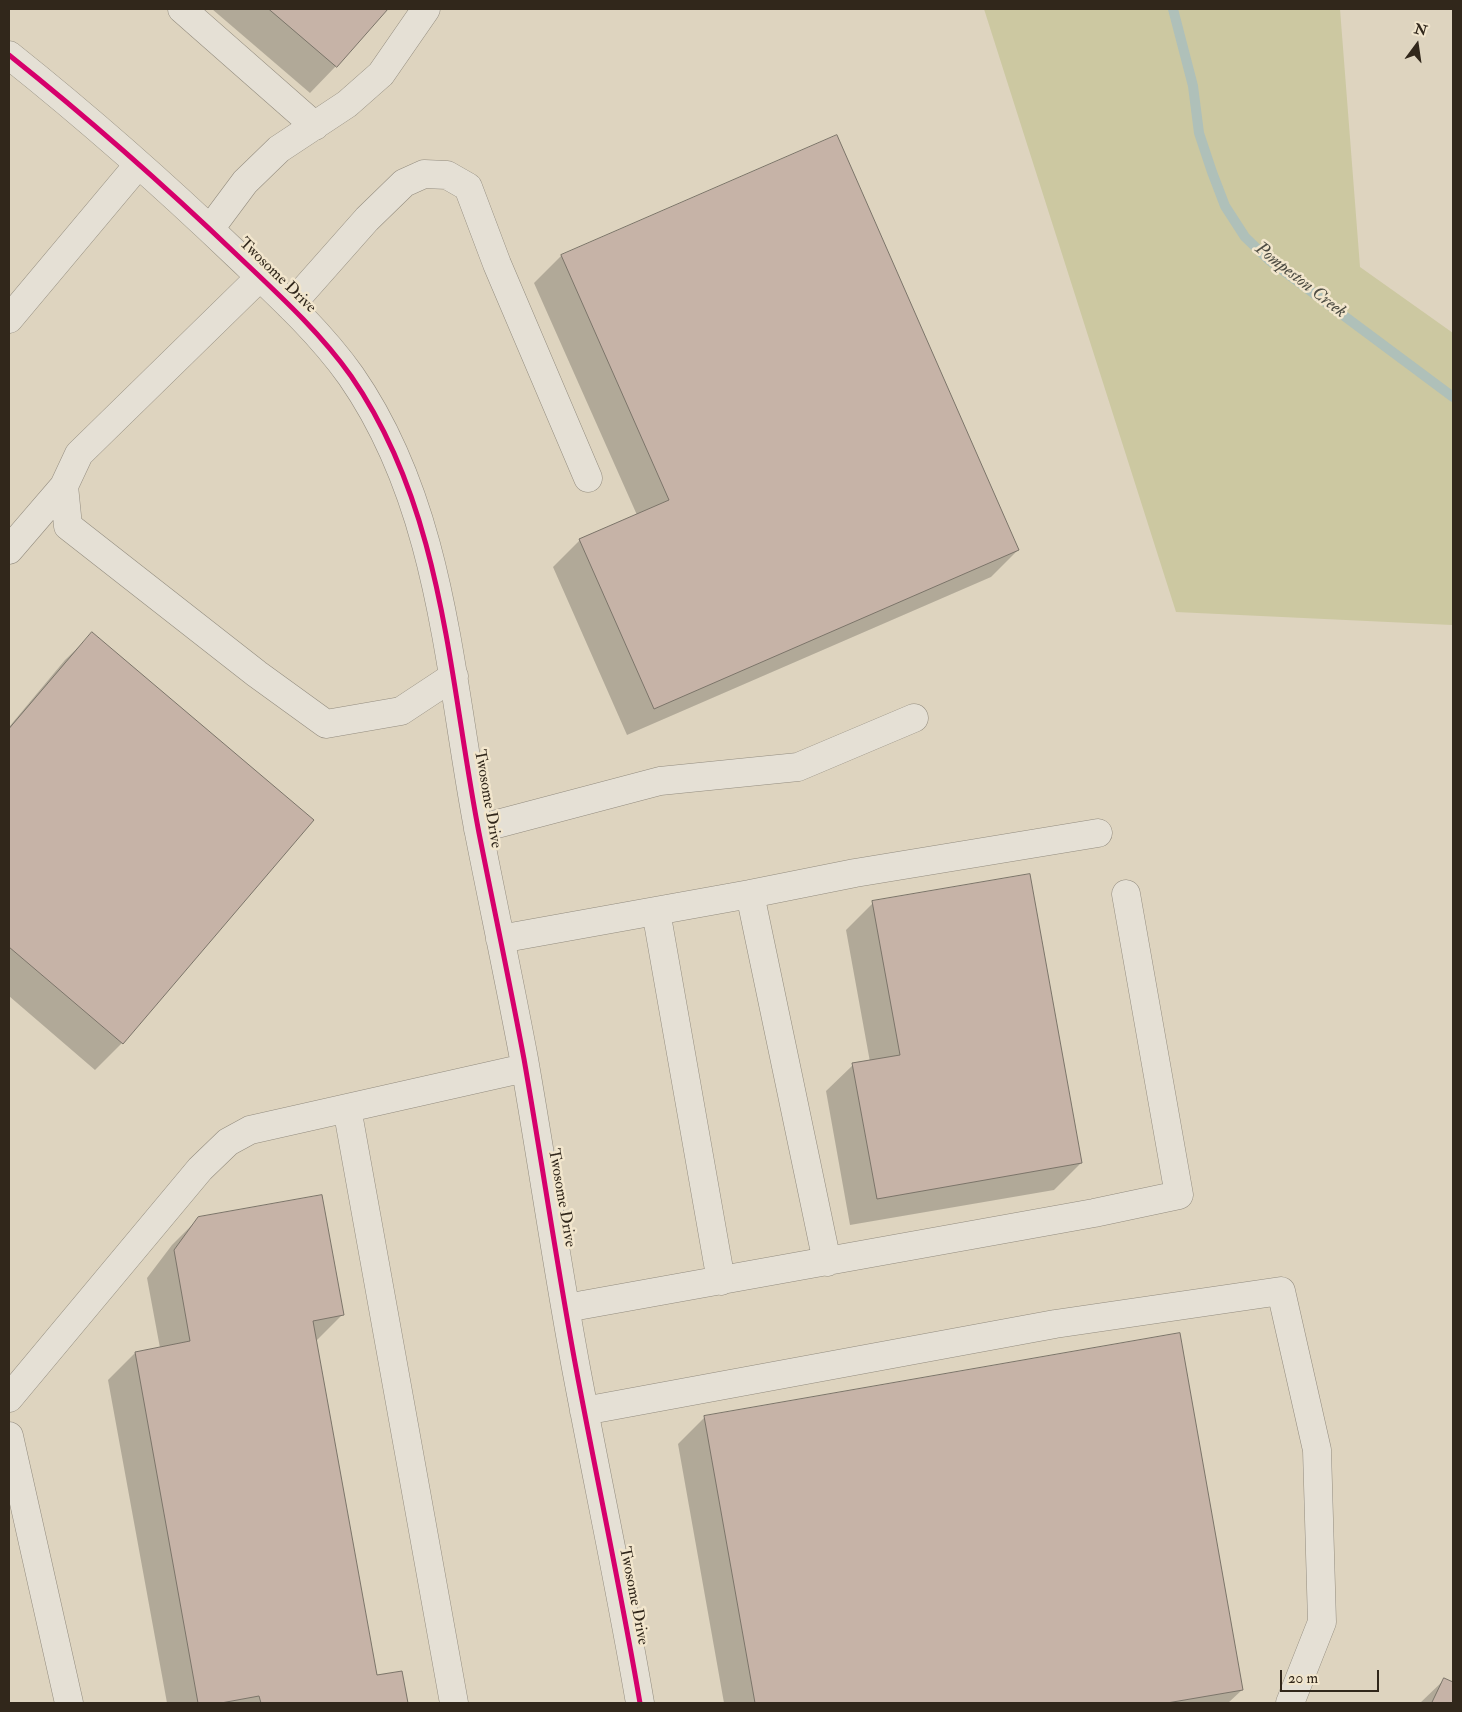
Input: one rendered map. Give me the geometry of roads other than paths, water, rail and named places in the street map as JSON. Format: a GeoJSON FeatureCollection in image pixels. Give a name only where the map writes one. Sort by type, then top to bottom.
{"type":"FeatureCollection","features":[{"type":"Feature","properties":{"kind":"street"},"geometry":{"type":"LineString","coordinates":[[182,9],[315,126]]}},
{"type":"Feature","properties":{"kind":"street"},"geometry":{"type":"LineString","coordinates":[[210,229],[245,182],[279,149],[348,104],[381,74],[426,9]]}},
{"type":"Feature","properties":{"kind":"street","name":"Twosome Drive"},"geometry":{"type":"LineString","coordinates":[[9,55],[58,94],[210,229],[308,324],[350,376],[384,432],[411,495],[447,634],[478,829],[525,1068],[584,1411],[640,1703]]}},
{"type":"Feature","properties":{"kind":"street"},"geometry":{"type":"LineString","coordinates":[[9,319],[18,291],[138,165]]}},
{"type":"Feature","properties":{"kind":"street"},"geometry":{"type":"LineString","coordinates":[[290,306],[367,219],[404,182],[424,174],[448,175],[468,187],[497,264],[588,478]]}},
{"type":"Feature","properties":{"kind":"street"},"geometry":{"type":"LineString","coordinates":[[9,550],[64,486],[79,454],[260,277]]}},
{"type":"Feature","properties":{"kind":"street"},"geometry":{"type":"LineString","coordinates":[[64,486],[68,526],[257,674],[326,724],[401,711],[454,676]]}},
{"type":"Feature","properties":{"kind":"street"},"geometry":{"type":"LineString","coordinates":[[478,829],[660,781],[798,767],[914,718]]}},
{"type":"Feature","properties":{"kind":"street"},"geometry":{"type":"LineString","coordinates":[[500,939],[855,874],[1098,833]]}},
{"type":"Feature","properties":{"kind":"street"},"geometry":{"type":"LineString","coordinates":[[750,894],[827,1262]]}},
{"type":"Feature","properties":{"kind":"street"},"geometry":{"type":"LineString","coordinates":[[566,1308],[1094,1214],[1179,1194],[1126,894]]}},
{"type":"Feature","properties":{"kind":"street"},"geometry":{"type":"LineString","coordinates":[[656,911],[722,1281]]}},
{"type":"Feature","properties":{"kind":"street"},"geometry":{"type":"LineString","coordinates":[[9,1398],[200,1169],[228,1142],[250,1130],[525,1068]]}},
{"type":"Feature","properties":{"kind":"street"},"geometry":{"type":"LineString","coordinates":[[347,1108],[454,1703]]}},
{"type":"Feature","properties":{"kind":"street"},"geometry":{"type":"LineString","coordinates":[[584,1411],[1055,1324],[1281,1291],[1317,1450],[1322,1622],[1290,1703]]}},
{"type":"Feature","properties":{"kind":"street"},"geometry":{"type":"LineString","coordinates":[[9,1436],[69,1703]]}},
{"type":"Feature","properties":{"kind":"waterway","name":"Pompeston Creek"},"geometry":{"type":"LineString","coordinates":[[1173,9],[1193,86],[1199,133],[1225,206],[1245,237],[1269,260],[1453,397]]}}]}
